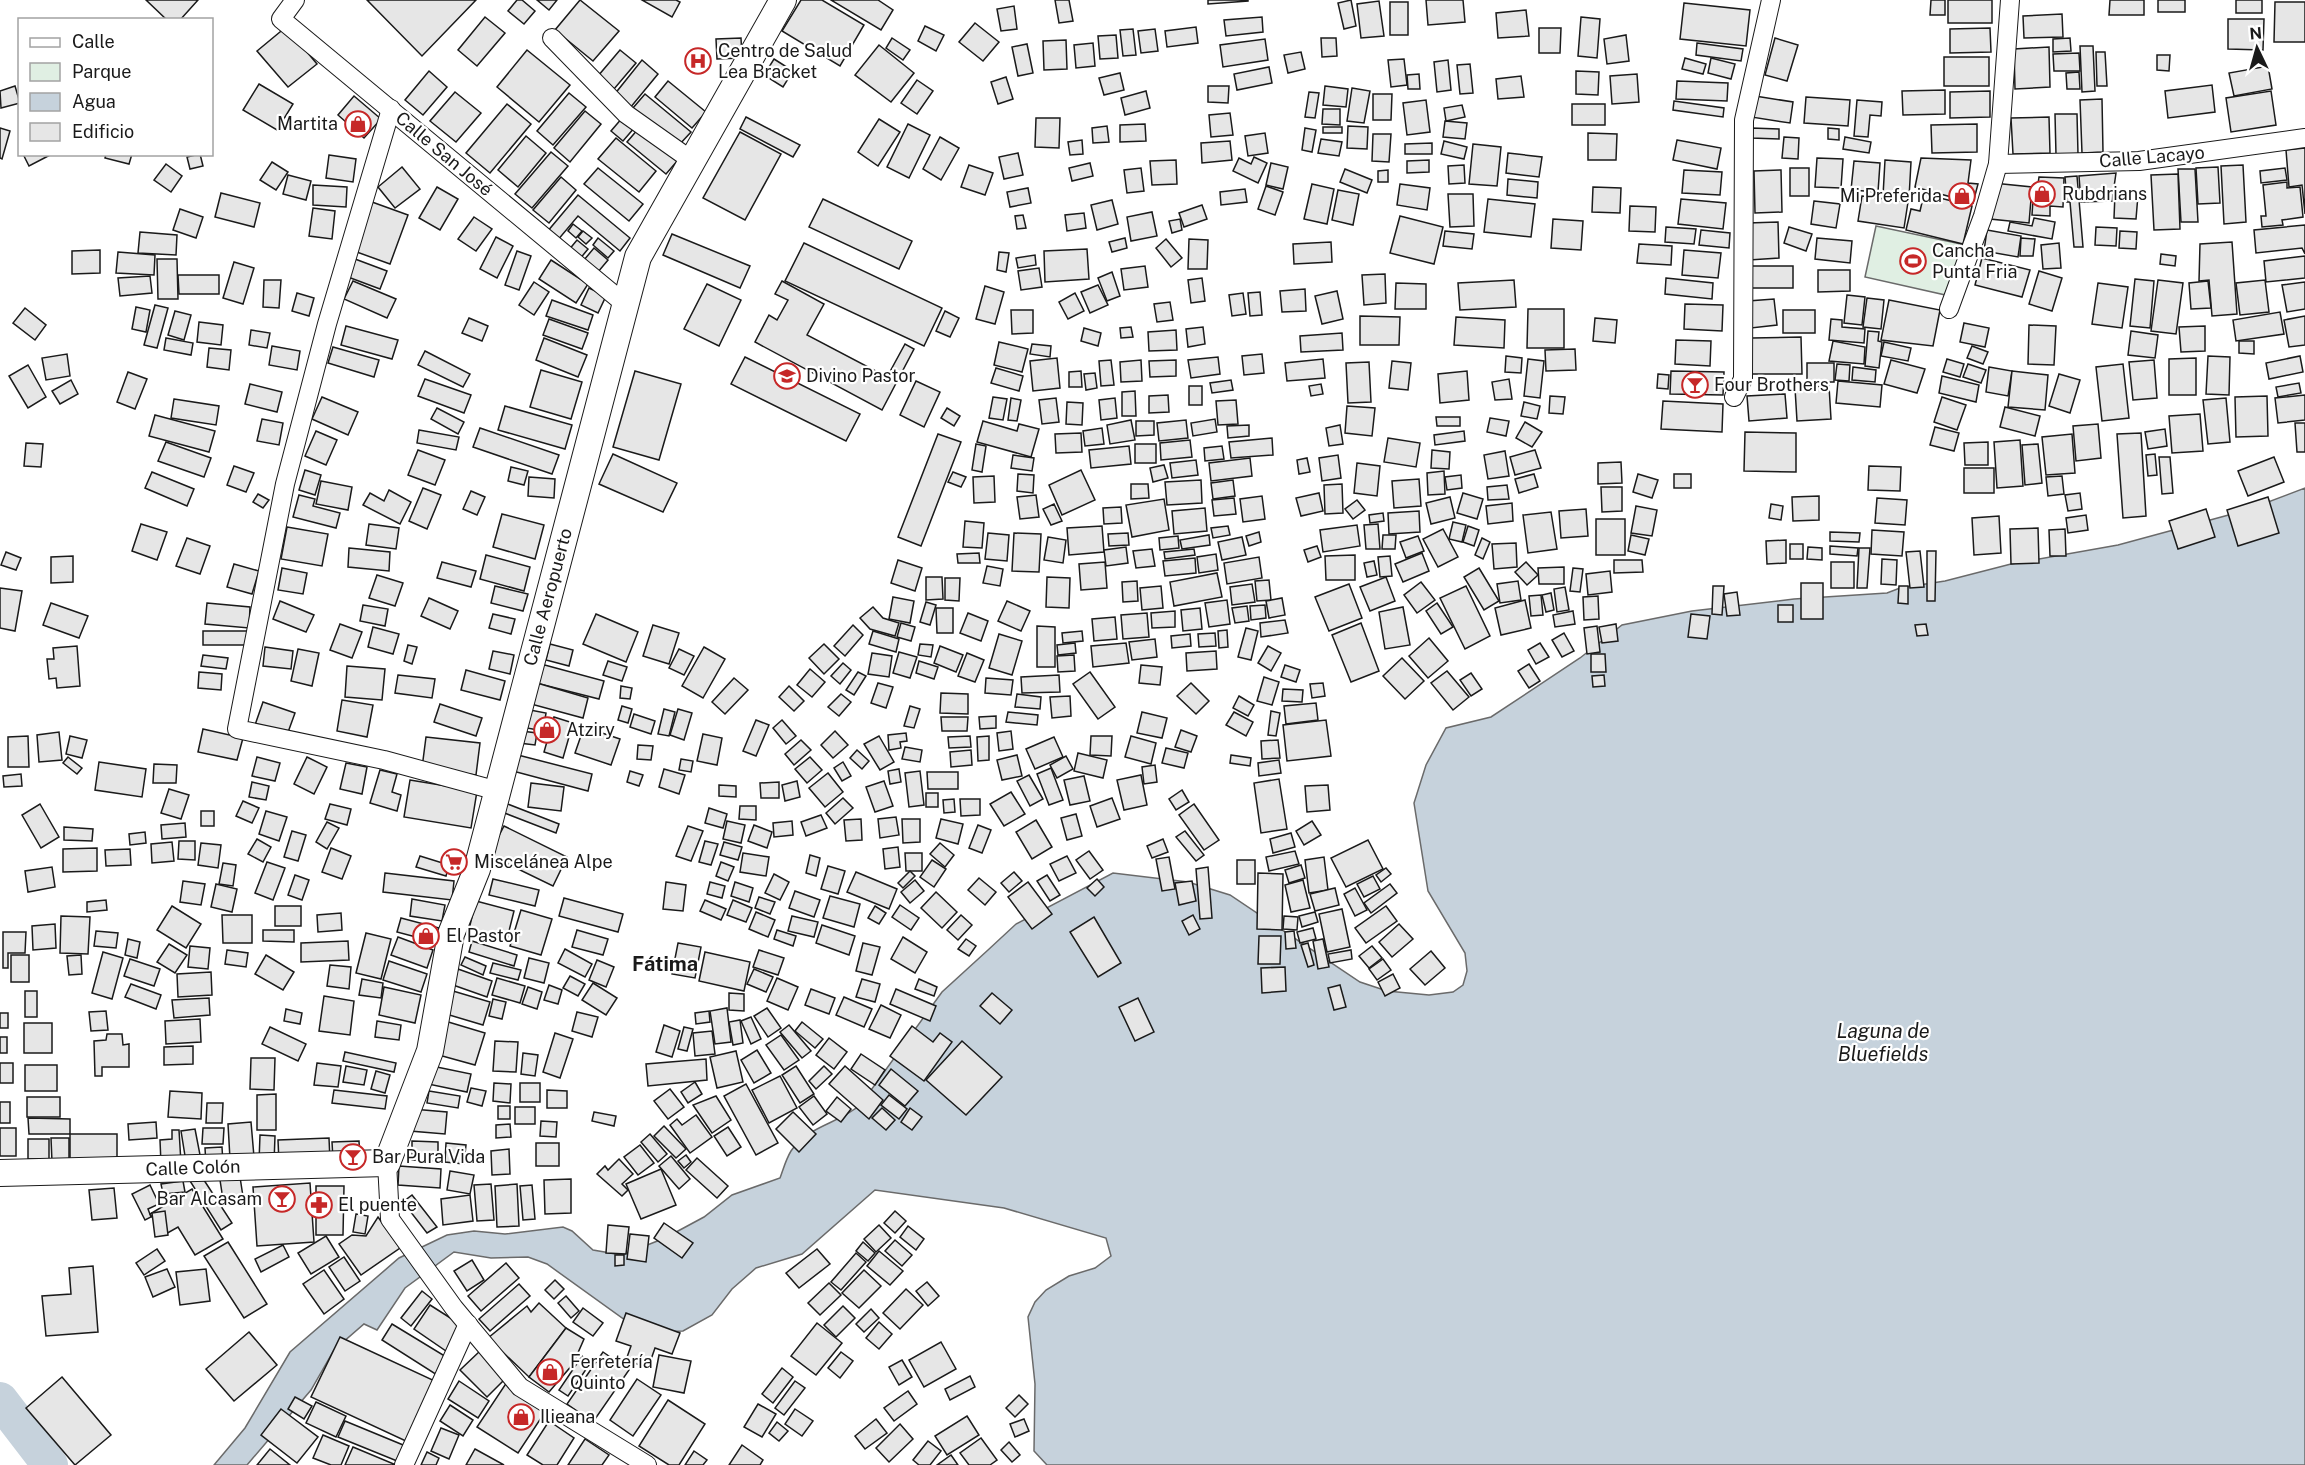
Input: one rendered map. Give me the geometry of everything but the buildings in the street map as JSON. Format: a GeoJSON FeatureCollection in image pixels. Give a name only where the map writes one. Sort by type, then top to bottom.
{"type":"FeatureCollection","features":[{"type":"Feature","properties":{"kind":"street","name":"Calle San José"},"geometry":{"type":"LineString","coordinates":[[295,0],[281,19],[625,304]]}},
{"type":"Feature","properties":{"kind":"street","name":"Calle Aeropuerto"},"geometry":{"type":"LineString","coordinates":[[468,1324],[390,1219],[387,1163],[430,1051],[451,934],[477,869],[638,257],[783,0]]}},
{"type":"Feature","properties":{"kind":"street"},"geometry":{"type":"LineString","coordinates":[[1734,397],[1743,379],[1744,120],[1771,0]]}},
{"type":"Feature","properties":{"kind":"street"},"geometry":{"type":"LineString","coordinates":[[1949,309],[1983,216],[1998,164],[2010,0]]}},
{"type":"Feature","properties":{"kind":"street"},"geometry":{"type":"LineString","coordinates":[[552,38],[626,114],[691,160]]}},
{"type":"Feature","properties":{"kind":"street"},"geometry":{"type":"LineString","coordinates":[[391,110],[327,324],[285,484],[237,729],[384,760],[498,791]]}},
{"type":"Feature","properties":{"kind":"street","name":"Calle Lacayo"},"geometry":{"type":"LineString","coordinates":[[1998,164],[2139,160],[2305,138]]}},
{"type":"Feature","properties":{"kind":"street","name":"Calle Colón"},"geometry":{"type":"LineString","coordinates":[[0,1173],[387,1163]]}},
{"type":"Feature","properties":{"kind":"street"},"geometry":{"type":"LineString","coordinates":[[404,1465],[468,1324],[520,1387],[647,1465]]}},
{"type":"Feature","properties":{"kind":"green space","name":"Cancha Punta Fria"},"geometry":{"type":"Polygon","coordinates":[[[1876,226],[1961,244],[1950,296],[1865,277],[1876,226]]]}},
{"type":"Feature","properties":{"kind":"water","name":"Laguna de Bluefields"},"geometry":{"type":"Polygon","coordinates":[[[2305,488],[2305,1465],[1047,1465],[1034,1451],[1035,1384],[1028,1317],[1035,1302],[1046,1290],[1069,1276],[1095,1268],[1111,1256],[1106,1238],[1004,1208],[875,1190],[802,1254],[756,1268],[732,1289],[712,1315],[683,1331],[654,1332],[632,1325],[547,1264],[528,1257],[491,1258],[454,1252],[405,1288],[377,1330],[364,1324],[334,1350],[311,1390],[247,1465],[214,1465],[245,1428],[290,1352],[399,1258],[447,1235],[474,1231],[505,1234],[563,1227],[572,1231],[593,1250],[622,1255],[665,1238],[704,1217],[732,1195],[780,1178],[789,1154],[798,1143],[815,1130],[844,1116],[861,1104],[942,992],[1016,924],[1113,873],[1188,882],[1230,895],[1360,982],[1387,991],[1429,995],[1453,992],[1463,985],[1467,971],[1465,953],[1428,891],[1414,803],[1426,765],[1446,728],[1491,717],[1580,658],[1622,625],[1692,611],[1794,599],[1887,593],[1900,588],[1945,581],[2011,564],[2118,545],[2247,510],[2305,488]]]}},
{"type":"Feature","properties":{"kind":"waterway"},"geometry":{"type":"LineString","coordinates":[[0,1400],[50,1465]]}},
{"type":"Feature","properties":{"kind":"place","name":"Centro de Salud Lea Bracket"},"geometry":{"type":"Point","coordinates":[698,61]}},
{"type":"Feature","properties":{"kind":"place","name":"Martita"},"geometry":{"type":"Point","coordinates":[358,124]}},
{"type":"Feature","properties":{"kind":"place","name":"Rubdrians"},"geometry":{"type":"Point","coordinates":[2042,194]}},
{"type":"Feature","properties":{"kind":"place","name":"Mi Preferida"},"geometry":{"type":"Point","coordinates":[1962,196]}},
{"type":"Feature","properties":{"kind":"place","name":"Cancha Punta Fria"},"geometry":{"type":"Point","coordinates":[1913,261]}},
{"type":"Feature","properties":{"kind":"place","name":"Divino Pastor"},"geometry":{"type":"Point","coordinates":[787,376]}},
{"type":"Feature","properties":{"kind":"place","name":"Four Brothers"},"geometry":{"type":"Point","coordinates":[1695,385]}},
{"type":"Feature","properties":{"kind":"place","name":"Atziry"},"geometry":{"type":"Point","coordinates":[547,730]}},
{"type":"Feature","properties":{"kind":"place","name":"Miscelánea Alpe"},"geometry":{"type":"Point","coordinates":[454,862]}},
{"type":"Feature","properties":{"kind":"place","name":"El Pastor"},"geometry":{"type":"Point","coordinates":[426,936]}},
{"type":"Feature","properties":{"kind":"place","name":"Bar Pura Vida"},"geometry":{"type":"Point","coordinates":[353,1157]}},
{"type":"Feature","properties":{"kind":"place","name":"Bar Alcasam"},"geometry":{"type":"Point","coordinates":[282,1199]}},
{"type":"Feature","properties":{"kind":"place","name":"El puente"},"geometry":{"type":"Point","coordinates":[319,1205]}},
{"type":"Feature","properties":{"kind":"place","name":"Ferretería Quinto"},"geometry":{"type":"Point","coordinates":[550,1372]}},
{"type":"Feature","properties":{"kind":"place","name":"Ilieana"},"geometry":{"type":"Point","coordinates":[521,1417]}},
{"type":"Feature","properties":{"kind":"district","name":"Fátima"},"geometry":{"type":"Point","coordinates":[665,964]}}]}
